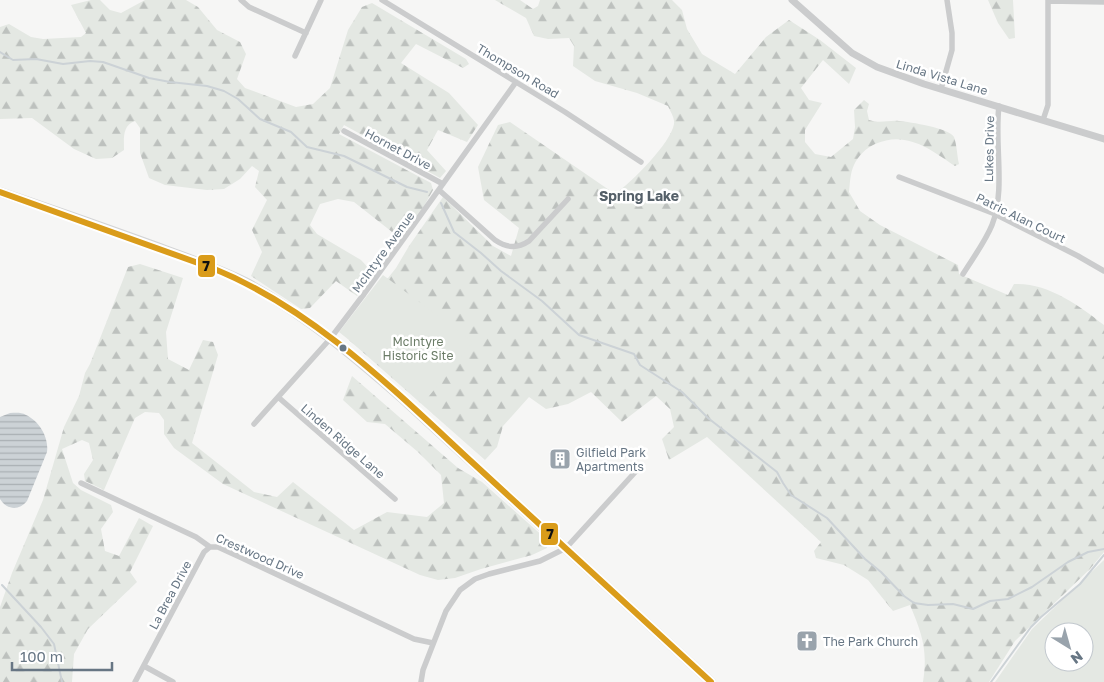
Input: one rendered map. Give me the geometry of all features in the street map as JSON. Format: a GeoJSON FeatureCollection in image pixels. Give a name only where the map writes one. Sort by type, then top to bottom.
{"type":"FeatureCollection","features":[{"type":"Feature","properties":{"kind":"main road"},"geometry":{"type":"LineString","coordinates":[[0,192],[115,231],[232,276],[272,298],[330,338],[403,399],[711,682]]}},
{"type":"Feature","properties":{"kind":"street"},"geometry":{"type":"LineString","coordinates":[[240,0],[249,8],[306,33]]}},
{"type":"Feature","properties":{"kind":"street"},"geometry":{"type":"LineString","coordinates":[[295,56],[321,0]]}},
{"type":"Feature","properties":{"kind":"street","name":"Thompson Road"},"geometry":{"type":"LineString","coordinates":[[382,0],[642,162]]}},
{"type":"Feature","properties":{"kind":"street","name":"Linda Vista Lane"},"geometry":{"type":"LineString","coordinates":[[792,0],[852,53],[865,62],[893,74],[1104,139]]}},
{"type":"Feature","properties":{"kind":"street"},"geometry":{"type":"LineString","coordinates":[[941,89],[952,50],[952,33],[947,0]]}},
{"type":"Feature","properties":{"kind":"street"},"geometry":{"type":"LineString","coordinates":[[1044,120],[1048,104],[1048,0],[1104,2]]}},
{"type":"Feature","properties":{"kind":"street","name":"McIntyre Avenue"},"geometry":{"type":"LineString","coordinates":[[254,424],[330,338],[378,276],[516,82]]}},
{"type":"Feature","properties":{"kind":"street","name":"Lukes Drive"},"geometry":{"type":"LineString","coordinates":[[963,274],[987,235],[995,214],[998,195],[998,120],[1000,106]]}},
{"type":"Feature","properties":{"kind":"street","name":"Hornet Drive"},"geometry":{"type":"LineString","coordinates":[[344,131],[441,187],[501,244],[513,247],[529,241],[568,200]]}},
{"type":"Feature","properties":{"kind":"street","name":"Patric Alan Court"},"geometry":{"type":"LineString","coordinates":[[899,177],[995,214],[1078,256],[1104,272]]}},
{"type":"Feature","properties":{"kind":"street","name":"Linden Ridge Lane"},"geometry":{"type":"LineString","coordinates":[[278,397],[394,499]]}},
{"type":"Feature","properties":{"kind":"street"},"geometry":{"type":"LineString","coordinates":[[421,682],[432,643],[450,602],[460,590],[468,583],[489,574],[548,558],[566,548],[638,469]]}},
{"type":"Feature","properties":{"kind":"street","name":"Crestwood Drive"},"geometry":{"type":"LineString","coordinates":[[81,483],[196,537],[210,547],[218,547],[414,639],[432,643]]}},
{"type":"Feature","properties":{"kind":"street","name":"La Brea Drive"},"geometry":{"type":"LineString","coordinates":[[135,682],[204,552],[210,547]]}},
{"type":"Feature","properties":{"kind":"street"},"geometry":{"type":"LineString","coordinates":[[144,666],[173,682]]}},
{"type":"Feature","properties":{"kind":"green space"},"geometry":{"type":"Polygon","coordinates":[[[91,0],[100,0],[110,10],[121,13],[145,0],[186,0],[198,7],[217,30],[240,42],[246,54],[237,79],[245,88],[296,107],[313,104],[330,88],[348,30],[362,7],[372,3],[466,59],[469,64],[463,68],[416,44],[401,63],[449,93],[478,125],[467,142],[438,130],[427,150],[446,171],[440,178],[344,125],[339,134],[431,183],[433,190],[401,239],[354,202],[338,199],[320,204],[310,225],[317,234],[361,260],[374,274],[357,296],[336,281],[310,308],[301,309],[251,276],[262,252],[252,230],[267,200],[255,187],[259,171],[252,166],[240,179],[224,189],[207,190],[165,185],[149,178],[140,153],[140,128],[135,121],[126,129],[124,150],[112,158],[96,159],[74,149],[32,118],[0,119],[0,27],[9,24],[31,37],[43,39],[81,37],[86,33],[71,5],[91,0]]]}},
{"type":"Feature","properties":{"kind":"green space"},"geometry":{"type":"Polygon","coordinates":[[[495,0],[520,0],[533,9],[538,6],[540,0],[672,0],[682,10],[687,29],[702,54],[735,74],[766,37],[789,20],[820,40],[856,68],[849,84],[823,60],[801,88],[809,100],[822,103],[805,130],[805,142],[815,154],[831,157],[853,139],[855,127],[854,110],[864,100],[869,104],[867,111],[869,120],[920,124],[945,131],[954,137],[959,164],[955,166],[927,148],[907,140],[886,140],[865,150],[858,158],[850,178],[849,192],[860,211],[880,225],[958,265],[959,274],[1008,295],[1014,284],[1026,284],[1051,291],[1074,303],[1104,325],[1104,552],[1090,569],[1015,641],[989,682],[923,682],[925,661],[923,642],[910,605],[893,611],[868,580],[844,565],[816,558],[814,551],[821,542],[707,437],[669,460],[662,439],[674,427],[670,409],[656,396],[622,422],[591,392],[568,404],[546,409],[529,397],[503,426],[497,447],[485,460],[349,340],[386,278],[396,268],[443,197],[493,246],[511,256],[519,228],[484,200],[478,167],[498,125],[510,122],[615,194],[649,162],[671,132],[674,122],[668,106],[637,93],[595,81],[573,66],[574,46],[569,38],[548,39],[534,36],[526,18],[495,0]]]}},
{"type":"Feature","properties":{"kind":"green space"},"geometry":{"type":"Polygon","coordinates":[[[988,0],[1013,0],[1015,38],[1009,39],[998,23],[988,0]]]}},
{"type":"Feature","properties":{"kind":"green space"},"geometry":{"type":"Polygon","coordinates":[[[140,264],[183,278],[166,332],[168,359],[189,370],[203,340],[213,342],[218,355],[192,443],[254,492],[277,497],[293,482],[354,530],[387,512],[427,517],[444,503],[441,475],[418,452],[385,424],[367,422],[343,400],[352,376],[458,468],[482,482],[545,538],[547,548],[532,555],[455,578],[438,580],[420,575],[223,484],[174,448],[164,434],[164,420],[159,413],[145,412],[135,418],[104,490],[85,481],[84,474],[93,460],[89,443],[82,440],[62,449],[73,483],[81,490],[111,505],[113,512],[101,529],[105,551],[119,556],[139,518],[153,526],[130,572],[137,582],[88,629],[74,654],[72,682],[0,682],[0,607],[12,573],[43,500],[64,427],[79,396],[85,373],[128,267],[140,264]]]}},
{"type":"Feature","properties":{"kind":"green space","name":"McIntyre Historic Site"},"geometry":{"type":"Polygon","coordinates":[[[383,275],[473,342],[425,401],[339,332],[383,275]]]}},
{"type":"Feature","properties":{"kind":"green space"},"geometry":{"type":"Polygon","coordinates":[[[1104,560],[1104,682],[995,682],[1032,629],[1104,560]]]}},
{"type":"Feature","properties":{"kind":"shaded area"},"geometry":{"type":"Polygon","coordinates":[[[10,413],[24,414],[35,421],[45,435],[47,446],[47,452],[27,501],[17,508],[6,505],[0,499],[0,417],[10,413]]]}},
{"type":"Feature","properties":{"kind":"waterway"},"geometry":{"type":"LineString","coordinates":[[0,52],[13,60],[36,59],[63,64],[90,61],[103,62],[149,78],[207,86],[224,91],[238,99],[260,119],[291,132],[307,147],[344,156],[407,187],[427,192]]}},
{"type":"Feature","properties":{"kind":"waterway"},"geometry":{"type":"LineString","coordinates":[[441,203],[454,232],[501,271],[542,301],[579,335],[634,354],[640,365],[682,392],[708,418],[777,472],[791,495],[827,518],[865,559],[914,603],[928,605],[953,604],[973,609],[990,601],[1008,599],[1032,587],[1068,562],[1088,552],[1104,549]]}},
{"type":"Feature","properties":{"kind":"waterway"},"geometry":{"type":"LineString","coordinates":[[991,682],[1031,627],[1080,584],[1104,555]]}},
{"type":"Feature","properties":{"kind":"waterway"},"geometry":{"type":"LineString","coordinates":[[2,585],[54,644],[62,682]]}},
{"type":"Feature","properties":{"kind":"transit line","name":"7"},"geometry":{"type":"LineString","coordinates":[[0,192],[212,268],[249,285],[319,329],[352,354],[414,408],[711,682]]}},
{"type":"Feature","properties":{"kind":"place","name":"Gilfield Park Apartments"},"geometry":{"type":"Point","coordinates":[560,459]}},
{"type":"Feature","properties":{"kind":"place","name":"The Park Church"},"geometry":{"type":"Point","coordinates":[807,641]}},
{"type":"Feature","properties":{"kind":"district","name":"Spring Lake"},"geometry":{"type":"Point","coordinates":[639,195]}}]}
